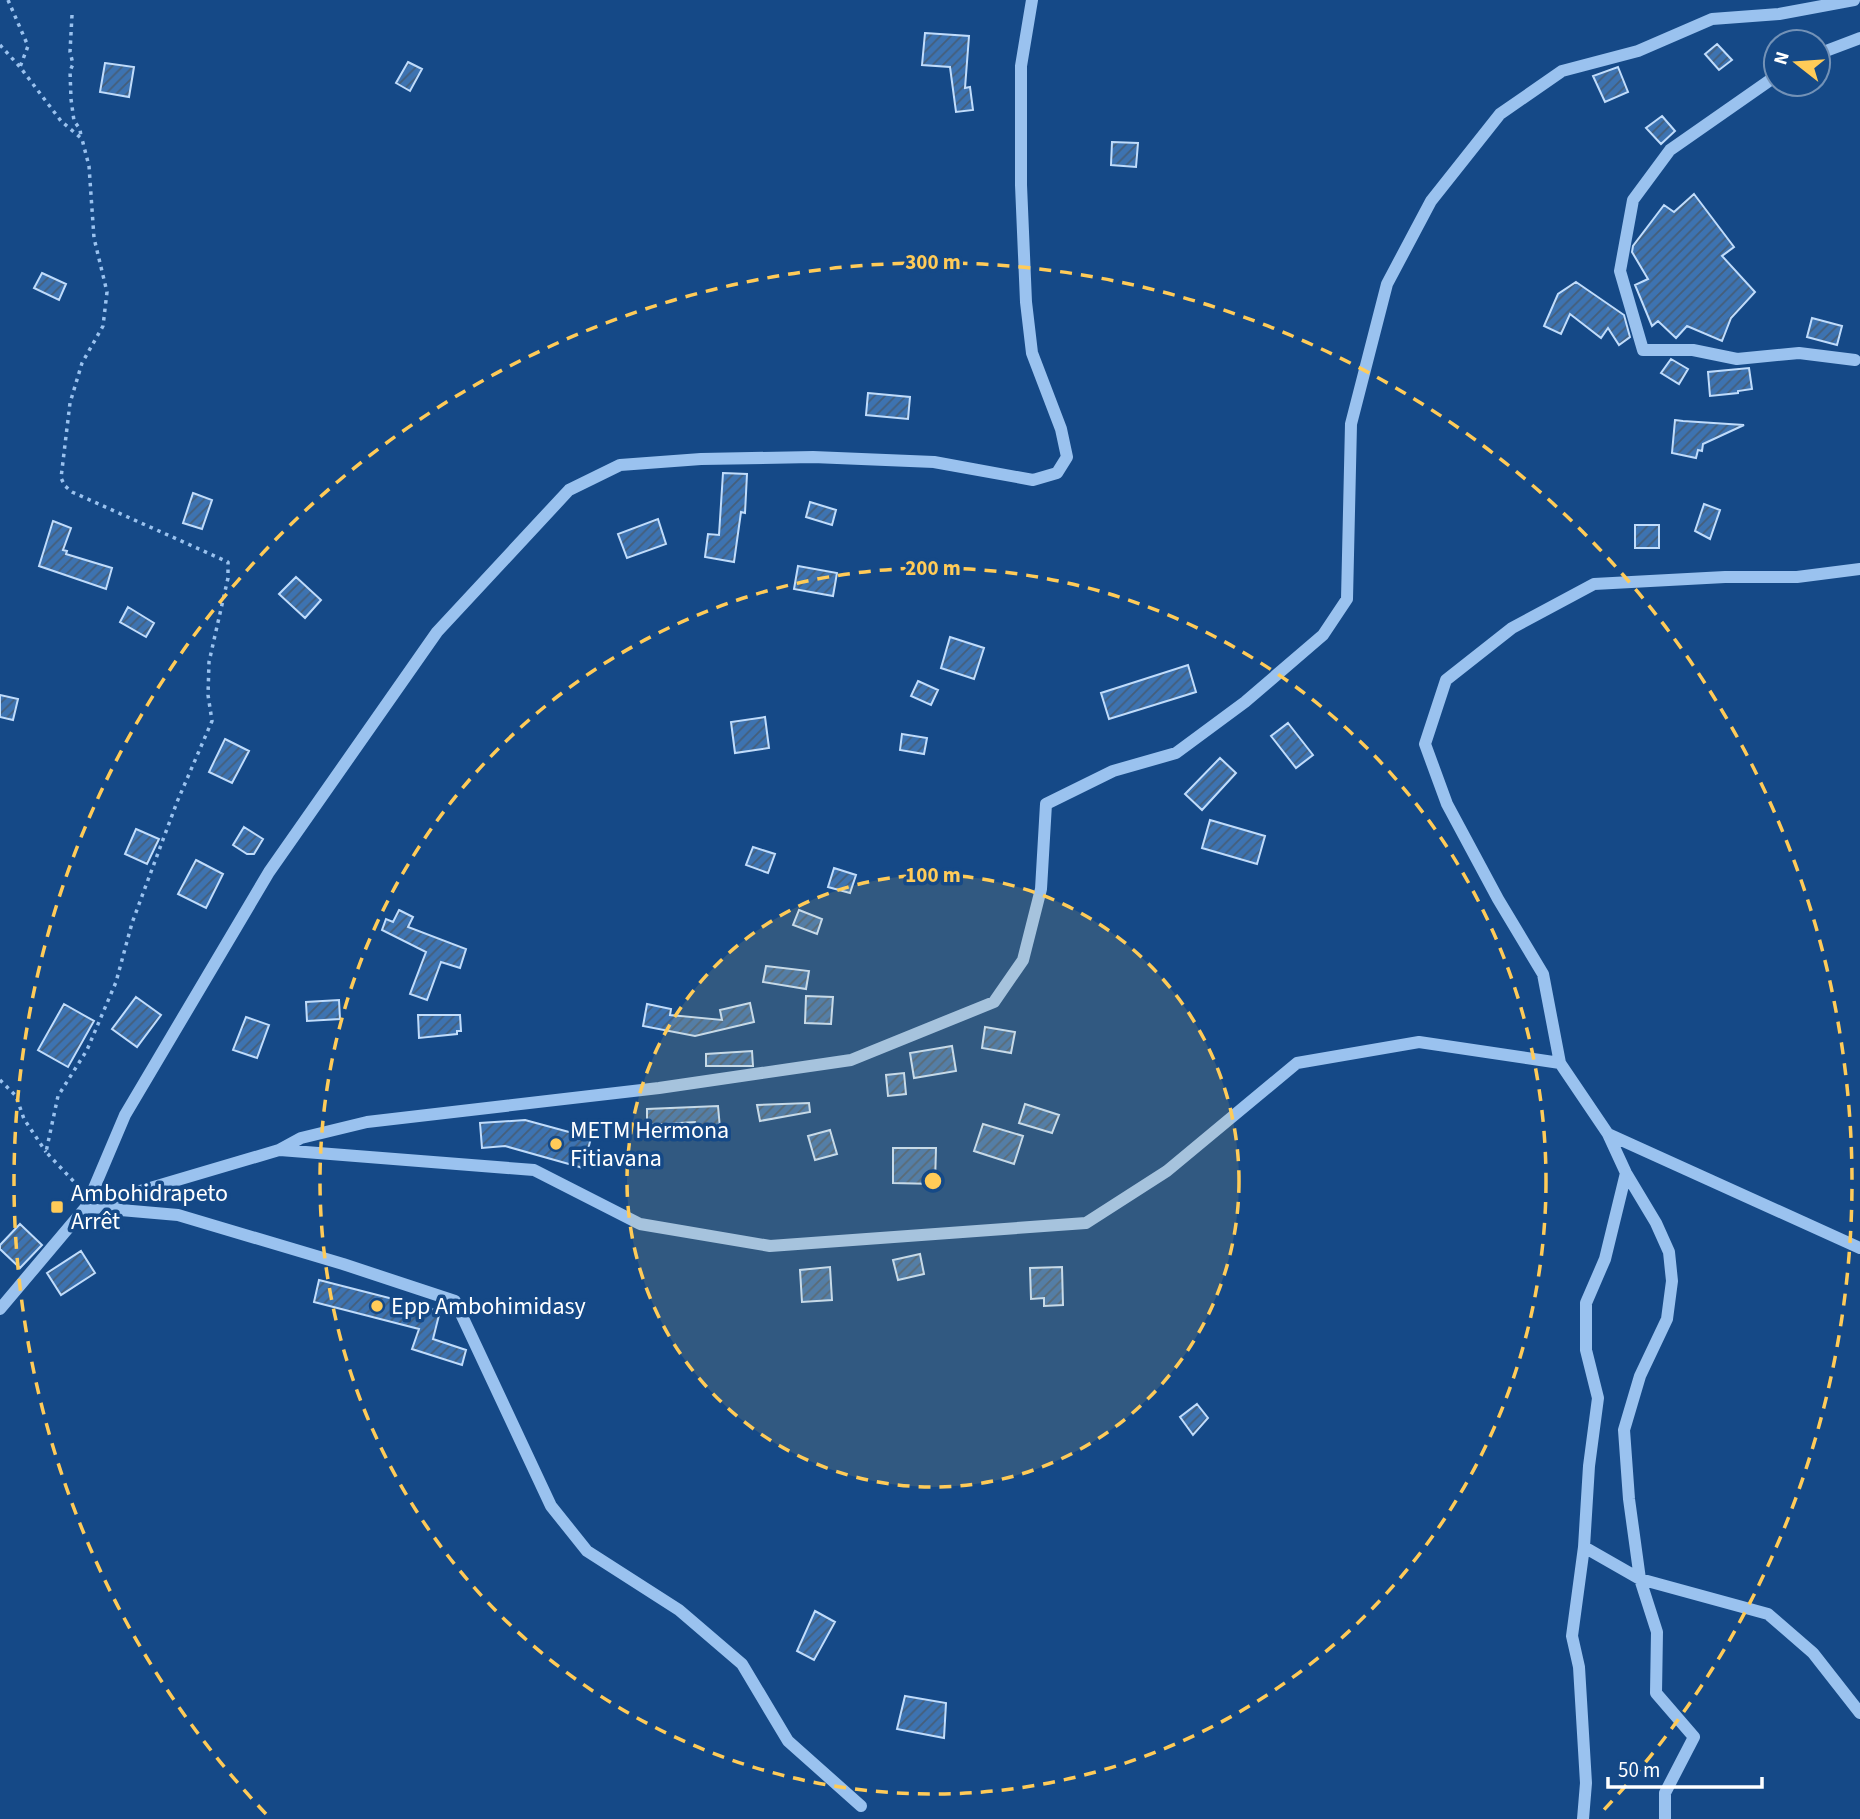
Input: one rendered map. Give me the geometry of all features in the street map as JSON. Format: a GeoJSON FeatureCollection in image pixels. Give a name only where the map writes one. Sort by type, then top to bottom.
{"type":"FeatureCollection","features":[{"type":"Feature","properties":{"kind":"street"},"geometry":{"type":"LineString","coordinates":[[0,1309],[86,1207],[125,1115],[269,872],[437,632],[569,490],[620,465],[701,459],[813,457],[934,462],[1033,480],[1057,473],[1067,457],[1061,429],[1032,353],[1026,302],[1021,185],[1021,66],[1032,0]]}},
{"type":"Feature","properties":{"kind":"street"},"geometry":{"type":"LineString","coordinates":[[86,1207],[278,1150],[301,1138],[367,1122],[659,1088],[851,1060],[994,1002],[1023,960],[1041,889],[1046,804],[1114,771],[1176,753],[1245,702],[1322,635],[1347,599],[1351,424],[1387,284],[1431,201],[1500,114],[1562,71],[1638,51],[1712,19],[1779,14],[1854,0]]}},
{"type":"Feature","properties":{"kind":"street"},"geometry":{"type":"LineString","coordinates":[[1832,49],[1860,38]]}},
{"type":"Feature","properties":{"kind":"street"},"geometry":{"type":"LineString","coordinates":[[1762,86],[1670,150],[1633,200],[1620,271],[1643,350],[1693,350],[1737,359],[1799,354],[1855,360]]}},
{"type":"Feature","properties":{"kind":"street"},"geometry":{"type":"LineString","coordinates":[[1665,1819],[1665,1793],[1693,1737],[1656,1693],[1657,1632],[1640,1579],[1629,1499],[1624,1430],[1640,1376],[1667,1320],[1672,1281],[1670,1252],[1626,1173],[1608,1134],[1560,1063],[1543,974],[1498,899],[1447,804],[1425,744],[1446,680],[1512,628],[1594,584],[1725,577],[1797,577],[1860,569]]}},
{"type":"Feature","properties":{"kind":"street"},"geometry":{"type":"LineString","coordinates":[[278,1150],[383,1156],[534,1170],[640,1224],[770,1246],[1086,1223],[1167,1171],[1297,1063],[1419,1042],[1560,1063]]}},
{"type":"Feature","properties":{"kind":"street"},"geometry":{"type":"LineString","coordinates":[[1608,1134],[1860,1248]]}},
{"type":"Feature","properties":{"kind":"street"},"geometry":{"type":"LineString","coordinates":[[1583,1819],[1586,1783],[1579,1667],[1572,1636],[1584,1547],[1589,1466],[1598,1398],[1586,1350],[1586,1303],[1605,1259],[1626,1173]]}},
{"type":"Feature","properties":{"kind":"street"},"geometry":{"type":"LineString","coordinates":[[86,1207],[178,1215],[343,1264],[455,1301],[551,1506],[587,1551],[679,1610],[742,1664],[788,1741],[861,1806]]}},
{"type":"Feature","properties":{"kind":"street"},"geometry":{"type":"LineString","coordinates":[[1584,1547],[1640,1579],[1768,1614],[1812,1653],[1860,1713]]}},
{"type":"Feature","properties":{"kind":"path"},"geometry":{"type":"LineString","coordinates":[[8,0],[28,46],[20,66]]}},
{"type":"Feature","properties":{"kind":"path"},"geometry":{"type":"LineString","coordinates":[[46,1152],[58,1096],[87,1050],[116,982],[132,923],[177,802],[212,720],[208,695],[209,662],[228,578],[228,562],[72,492],[61,478],[70,403],[82,363],[103,326],[107,292],[94,238],[89,166],[80,129],[74,121],[71,99],[72,15]]}},
{"type":"Feature","properties":{"kind":"path"},"geometry":{"type":"LineString","coordinates":[[0,45],[20,66],[61,121],[82,139]]}},
{"type":"Feature","properties":{"kind":"path"},"geometry":{"type":"LineString","coordinates":[[0,1080],[16,1096],[24,1119],[46,1152],[85,1195],[86,1207]]}},
{"type":"Feature","properties":{"kind":"building"},"geometry":{"type":"Polygon","coordinates":[[[925,33],[969,36],[965,88],[970,87],[973,110],[956,112],[950,67],[922,65],[925,33]]]}},
{"type":"Feature","properties":{"kind":"building"},"geometry":{"type":"Polygon","coordinates":[[[1717,44],[1732,60],[1719,70],[1705,54],[1717,44]]]}},
{"type":"Feature","properties":{"kind":"building"},"geometry":{"type":"Polygon","coordinates":[[[408,62],[422,69],[410,91],[396,83],[408,62]]]}},
{"type":"Feature","properties":{"kind":"building"},"geometry":{"type":"Polygon","coordinates":[[[105,63],[134,67],[129,97],[100,92],[105,63]]]}},
{"type":"Feature","properties":{"kind":"building"},"geometry":{"type":"Polygon","coordinates":[[[1618,67],[1628,92],[1605,102],[1593,76],[1618,67]]]}},
{"type":"Feature","properties":{"kind":"building"},"geometry":{"type":"Polygon","coordinates":[[[1662,116],[1675,131],[1661,144],[1646,128],[1662,116]]]}},
{"type":"Feature","properties":{"kind":"building"},"geometry":{"type":"Polygon","coordinates":[[[1112,142],[1138,143],[1136,167],[1111,165],[1112,142]]]}},
{"type":"Feature","properties":{"kind":"building"},"geometry":{"type":"Polygon","coordinates":[[[1694,194],[1734,247],[1722,256],[1755,292],[1731,318],[1722,341],[1687,326],[1676,338],[1658,321],[1652,326],[1635,285],[1648,279],[1632,252],[1633,246],[1664,205],[1674,212],[1694,194]]]}},
{"type":"Feature","properties":{"kind":"building"},"geometry":{"type":"Polygon","coordinates":[[[42,273],[66,284],[59,300],[34,288],[42,273]]]}},
{"type":"Feature","properties":{"kind":"building"},"geometry":{"type":"Polygon","coordinates":[[[1576,282],[1624,315],[1630,337],[1619,345],[1608,328],[1601,338],[1570,314],[1561,334],[1544,326],[1558,294],[1576,282]]]}},
{"type":"Feature","properties":{"kind":"building"},"geometry":{"type":"Polygon","coordinates":[[[1812,318],[1842,326],[1837,345],[1807,337],[1812,318]]]}},
{"type":"Feature","properties":{"kind":"building"},"geometry":{"type":"Polygon","coordinates":[[[1671,359],[1688,369],[1679,384],[1661,373],[1671,359]]]}},
{"type":"Feature","properties":{"kind":"building"},"geometry":{"type":"Polygon","coordinates":[[[1749,368],[1752,389],[1710,396],[1708,372],[1749,368]]]}},
{"type":"Feature","properties":{"kind":"building"},"geometry":{"type":"Polygon","coordinates":[[[868,393],[910,397],[908,419],[866,415],[868,393]]]}},
{"type":"Feature","properties":{"kind":"building"},"geometry":{"type":"Polygon","coordinates":[[[1675,420],[1744,425],[1703,444],[1702,451],[1698,450],[1696,458],[1672,453],[1675,420]]]}},
{"type":"Feature","properties":{"kind":"building"},"geometry":{"type":"Polygon","coordinates":[[[723,473],[747,474],[745,513],[741,512],[734,562],[705,557],[708,534],[719,535],[723,473]]]}},
{"type":"Feature","properties":{"kind":"building"},"geometry":{"type":"Polygon","coordinates":[[[193,493],[212,500],[202,529],[183,523],[193,493]]]}},
{"type":"Feature","properties":{"kind":"building"},"geometry":{"type":"Polygon","coordinates":[[[810,502],[836,510],[832,525],[806,517],[810,502]]]}},
{"type":"Feature","properties":{"kind":"building"},"geometry":{"type":"Polygon","coordinates":[[[1704,504],[1720,510],[1710,539],[1695,531],[1704,504]]]}},
{"type":"Feature","properties":{"kind":"building"},"geometry":{"type":"Polygon","coordinates":[[[658,519],[666,544],[627,558],[618,534],[658,519]]]}},
{"type":"Feature","properties":{"kind":"building"},"geometry":{"type":"Polygon","coordinates":[[[53,521],[71,528],[63,550],[67,551],[66,554],[112,568],[106,589],[39,566],[53,521]]]}},
{"type":"Feature","properties":{"kind":"building"},"geometry":{"type":"Polygon","coordinates":[[[1635,525],[1659,525],[1659,548],[1635,548],[1635,525]]]}},
{"type":"Feature","properties":{"kind":"building"},"geometry":{"type":"Polygon","coordinates":[[[798,566],[837,573],[833,596],[794,589],[798,566]]]}},
{"type":"Feature","properties":{"kind":"building"},"geometry":{"type":"Polygon","coordinates":[[[296,577],[321,600],[305,618],[279,594],[296,577]]]}},
{"type":"Feature","properties":{"kind":"building"},"geometry":{"type":"Polygon","coordinates":[[[128,607],[154,623],[146,637],[120,622],[128,607]]]}},
{"type":"Feature","properties":{"kind":"building"},"geometry":{"type":"Polygon","coordinates":[[[950,637],[984,648],[974,679],[941,668],[950,637]]]}},
{"type":"Feature","properties":{"kind":"building"},"geometry":{"type":"Polygon","coordinates":[[[1188,665],[1196,692],[1109,719],[1101,693],[1188,665]]]}},
{"type":"Feature","properties":{"kind":"building"},"geometry":{"type":"Polygon","coordinates":[[[918,681],[938,690],[931,705],[911,696],[918,681]]]}},
{"type":"Feature","properties":{"kind":"building"},"geometry":{"type":"Polygon","coordinates":[[[0,695],[18,699],[13,720],[0,717],[0,695]]]}},
{"type":"Feature","properties":{"kind":"building"},"geometry":{"type":"Polygon","coordinates":[[[765,717],[769,748],[735,753],[731,722],[765,717]]]}},
{"type":"Feature","properties":{"kind":"building"},"geometry":{"type":"Polygon","coordinates":[[[1288,723],[1313,755],[1296,768],[1271,736],[1288,723]]]}},
{"type":"Feature","properties":{"kind":"building"},"geometry":{"type":"Polygon","coordinates":[[[902,734],[927,738],[924,754],[900,750],[902,734]]]}},
{"type":"Feature","properties":{"kind":"building"},"geometry":{"type":"Polygon","coordinates":[[[225,739],[249,751],[232,783],[209,772],[225,739]]]}},
{"type":"Feature","properties":{"kind":"building"},"geometry":{"type":"Polygon","coordinates":[[[1220,758],[1236,773],[1202,810],[1185,794],[1220,758]]]}},
{"type":"Feature","properties":{"kind":"building"},"geometry":{"type":"Polygon","coordinates":[[[1210,820],[1265,836],[1257,864],[1202,848],[1210,820]]]}},
{"type":"Feature","properties":{"kind":"building"},"geometry":{"type":"Polygon","coordinates":[[[244,827],[263,839],[254,854],[247,854],[233,845],[244,827]]]}},
{"type":"Feature","properties":{"kind":"building"},"geometry":{"type":"Polygon","coordinates":[[[136,829],[159,839],[147,864],[125,854],[136,829]]]}},
{"type":"Feature","properties":{"kind":"building"},"geometry":{"type":"Polygon","coordinates":[[[753,847],[775,854],[768,873],[746,865],[753,847]]]}},
{"type":"Feature","properties":{"kind":"building"},"geometry":{"type":"Polygon","coordinates":[[[196,860],[223,874],[206,908],[178,894],[196,860]]]}},
{"type":"Feature","properties":{"kind":"building"},"geometry":{"type":"Polygon","coordinates":[[[834,868],[856,875],[850,893],[828,887],[834,868]]]}},
{"type":"Feature","properties":{"kind":"building"},"geometry":{"type":"Polygon","coordinates":[[[399,910],[413,917],[408,927],[466,949],[460,968],[441,962],[427,1000],[410,994],[426,952],[382,930],[386,919],[393,922],[399,910]]]}},
{"type":"Feature","properties":{"kind":"building"},"geometry":{"type":"Polygon","coordinates":[[[799,910],[822,919],[817,934],[793,925],[799,910]]]}},
{"type":"Feature","properties":{"kind":"building"},"geometry":{"type":"Polygon","coordinates":[[[766,966],[809,971],[806,989],[763,982],[766,966]]]}},
{"type":"Feature","properties":{"kind":"building"},"geometry":{"type":"Polygon","coordinates":[[[806,996],[833,997],[831,1024],[805,1023],[806,996]]]}},
{"type":"Feature","properties":{"kind":"building"},"geometry":{"type":"Polygon","coordinates":[[[136,997],[161,1015],[137,1047],[112,1029],[136,997]]]}},
{"type":"Feature","properties":{"kind":"building"},"geometry":{"type":"Polygon","coordinates":[[[339,1000],[340,1019],[307,1021],[306,1002],[339,1000]]]}},
{"type":"Feature","properties":{"kind":"building"},"geometry":{"type":"Polygon","coordinates":[[[750,1003],[754,1022],[695,1036],[643,1026],[647,1004],[671,1009],[670,1015],[722,1020],[720,1010],[750,1003]]]}},
{"type":"Feature","properties":{"kind":"building"},"geometry":{"type":"Polygon","coordinates":[[[64,1004],[94,1021],[68,1067],[38,1050],[64,1004]]]}},
{"type":"Feature","properties":{"kind":"building"},"geometry":{"type":"Polygon","coordinates":[[[418,1015],[460,1015],[461,1031],[457,1031],[457,1034],[419,1038],[418,1015]]]}},
{"type":"Feature","properties":{"kind":"building"},"geometry":{"type":"Polygon","coordinates":[[[246,1017],[269,1025],[257,1058],[233,1050],[246,1017]]]}},
{"type":"Feature","properties":{"kind":"building"},"geometry":{"type":"Polygon","coordinates":[[[985,1027],[1015,1032],[1011,1053],[982,1048],[985,1027]]]}},
{"type":"Feature","properties":{"kind":"building"},"geometry":{"type":"Polygon","coordinates":[[[952,1046],[956,1071],[914,1078],[910,1053],[952,1046]]]}},
{"type":"Feature","properties":{"kind":"building"},"geometry":{"type":"Polygon","coordinates":[[[752,1051],[753,1066],[706,1066],[706,1054],[752,1051]]]}},
{"type":"Feature","properties":{"kind":"building"},"geometry":{"type":"Polygon","coordinates":[[[904,1073],[906,1094],[888,1096],[886,1075],[904,1073]]]}},
{"type":"Feature","properties":{"kind":"building"},"geometry":{"type":"Polygon","coordinates":[[[809,1103],[810,1112],[760,1121],[757,1105],[809,1103]]]}},
{"type":"Feature","properties":{"kind":"building"},"geometry":{"type":"Polygon","coordinates":[[[1025,1104],[1059,1115],[1052,1133],[1019,1123],[1025,1104]]]}},
{"type":"Feature","properties":{"kind":"building"},"geometry":{"type":"Polygon","coordinates":[[[718,1106],[720,1128],[696,1130],[695,1122],[647,1125],[647,1109],[718,1106]]]}},
{"type":"Feature","properties":{"kind":"building","name":"METM Hermona Fitiavana"},"geometry":{"type":"Polygon","coordinates":[[[525,1120],[591,1138],[583,1168],[505,1146],[482,1148],[480,1123],[525,1120]]]}},
{"type":"Feature","properties":{"kind":"building"},"geometry":{"type":"Polygon","coordinates":[[[983,1124],[1023,1136],[1014,1164],[974,1151],[983,1124]]]}},
{"type":"Feature","properties":{"kind":"building"},"geometry":{"type":"Polygon","coordinates":[[[830,1130],[837,1154],[815,1160],[808,1136],[830,1130]]]}},
{"type":"Feature","properties":{"kind":"building"},"geometry":{"type":"Polygon","coordinates":[[[893,1148],[936,1148],[935,1184],[893,1183],[893,1148]]]}},
{"type":"Feature","properties":{"kind":"building"},"geometry":{"type":"Polygon","coordinates":[[[20,1224],[42,1245],[20,1268],[0,1249],[0,1245],[20,1224]]]}},
{"type":"Feature","properties":{"kind":"building"},"geometry":{"type":"Polygon","coordinates":[[[81,1251],[95,1273],[61,1295],[47,1273],[81,1251]]]}},
{"type":"Feature","properties":{"kind":"building"},"geometry":{"type":"Polygon","coordinates":[[[920,1254],[924,1274],[898,1280],[893,1260],[920,1254]]]}},
{"type":"Feature","properties":{"kind":"building"},"geometry":{"type":"Polygon","coordinates":[[[830,1267],[832,1300],[802,1302],[800,1270],[830,1267]]]}},
{"type":"Feature","properties":{"kind":"building"},"geometry":{"type":"Polygon","coordinates":[[[1062,1267],[1063,1305],[1044,1306],[1044,1298],[1031,1299],[1030,1268],[1062,1267]]]}},
{"type":"Feature","properties":{"kind":"building","name":"Epp Ambohimidasy"},"geometry":{"type":"Polygon","coordinates":[[[319,1280],[440,1311],[433,1339],[466,1350],[462,1365],[412,1349],[419,1329],[314,1302],[319,1280]]]}},
{"type":"Feature","properties":{"kind":"building"},"geometry":{"type":"Polygon","coordinates":[[[1197,1404],[1208,1418],[1193,1435],[1180,1417],[1197,1404]]]}},
{"type":"Feature","properties":{"kind":"building"},"geometry":{"type":"Polygon","coordinates":[[[815,1611],[835,1622],[814,1660],[797,1651],[815,1611]]]}},
{"type":"Feature","properties":{"kind":"building"},"geometry":{"type":"Polygon","coordinates":[[[905,1696],[946,1703],[944,1738],[897,1729],[905,1696]]]}},
{"type":"Feature","properties":{"kind":"place","name":"METM Hermona Fitiavana"},"geometry":{"type":"Point","coordinates":[556,1144]}},
{"type":"Feature","properties":{"kind":"place","name":"Ambohidrapeto Arrêt"},"geometry":{"type":"Point","coordinates":[57,1207]}},
{"type":"Feature","properties":{"kind":"place","name":"Epp Ambohimidasy"},"geometry":{"type":"Point","coordinates":[377,1306]}}]}
